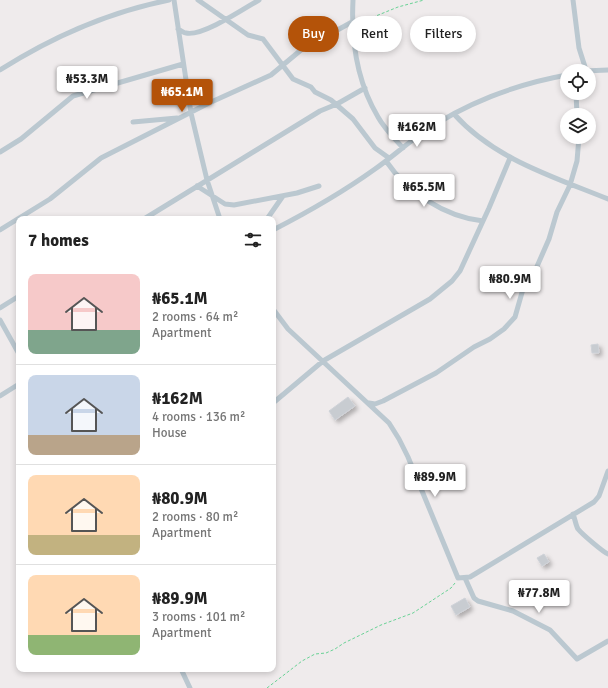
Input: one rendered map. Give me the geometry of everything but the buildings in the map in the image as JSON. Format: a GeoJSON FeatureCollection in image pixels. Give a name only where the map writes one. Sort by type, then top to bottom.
{"type":"FeatureCollection","features":[{"type":"Feature","properties":{"kind":"street"},"geometry":{"type":"LineString","coordinates":[[0,70],[52,40],[136,7],[169,0]]}},
{"type":"Feature","properties":{"kind":"street"},"geometry":{"type":"LineString","coordinates":[[174,0],[191,113],[207,180],[219,216]]}},
{"type":"Feature","properties":{"kind":"street"},"geometry":{"type":"LineString","coordinates":[[198,0],[248,35],[263,39],[284,64],[293,78],[337,104],[353,119],[375,148],[388,160],[407,186],[429,201],[459,217],[483,221]]}},
{"type":"Feature","properties":{"kind":"street"},"geometry":{"type":"LineString","coordinates":[[178,29],[187,34],[203,30],[226,20],[259,0]]}},
{"type":"Feature","properties":{"kind":"street"},"geometry":{"type":"LineString","coordinates":[[352,16],[353,0]]}},
{"type":"Feature","properties":{"kind":"street"},"geometry":{"type":"LineString","coordinates":[[573,0],[579,48],[583,64]]}},
{"type":"Feature","properties":{"kind":"street"},"geometry":{"type":"LineString","coordinates":[[23,216],[50,199],[101,158],[271,75],[302,50],[347,25]]}},
{"type":"Feature","properties":{"kind":"street"},"geometry":{"type":"LineString","coordinates":[[356,52],[365,88],[378,118],[403,148]]}},
{"type":"Feature","properties":{"kind":"street"},"geometry":{"type":"LineString","coordinates":[[0,152],[21,139],[73,96],[183,64]]}},
{"type":"Feature","properties":{"kind":"street"},"geometry":{"type":"LineString","coordinates":[[596,71],[608,70]]}},
{"type":"Feature","properties":{"kind":"street"},"geometry":{"type":"LineString","coordinates":[[276,228],[304,214],[388,160],[422,133],[454,114],[478,103],[529,84],[560,77]]}},
{"type":"Feature","properties":{"kind":"street"},"geometry":{"type":"LineString","coordinates":[[149,216],[320,111],[337,104],[365,88]]}},
{"type":"Feature","properties":{"kind":"street"},"geometry":{"type":"LineString","coordinates":[[454,114],[469,130],[510,158],[570,185],[608,198]]}},
{"type":"Feature","properties":{"kind":"street"},"geometry":{"type":"LineString","coordinates":[[133,122],[182,118]]}},
{"type":"Feature","properties":{"kind":"street"},"geometry":{"type":"LineString","coordinates":[[368,403],[375,404],[406,390],[436,373],[504,329],[515,316],[523,289],[535,271],[549,239],[557,212],[570,185],[577,161],[578,144]]}},
{"type":"Feature","properties":{"kind":"street"},"geometry":{"type":"LineString","coordinates":[[276,400],[323,361],[430,299],[452,281],[460,271],[510,158]]}},
{"type":"Feature","properties":{"kind":"street"},"geometry":{"type":"LineString","coordinates":[[197,186],[225,204],[234,205],[283,196],[314,189],[320,186]]}},
{"type":"Feature","properties":{"kind":"street"},"geometry":{"type":"LineString","coordinates":[[269,216],[283,196]]}},
{"type":"Feature","properties":{"kind":"street"},"geometry":{"type":"LineString","coordinates":[[0,230],[16,220]]}},
{"type":"Feature","properties":{"kind":"street"},"geometry":{"type":"LineString","coordinates":[[0,308],[16,298]]}},
{"type":"Feature","properties":{"kind":"street"},"geometry":{"type":"LineString","coordinates":[[276,317],[389,423],[399,439],[434,517],[458,578],[465,578],[474,575],[594,502],[608,471]]}},
{"type":"Feature","properties":{"kind":"street"},"geometry":{"type":"LineString","coordinates":[[0,320],[16,349]]}},
{"type":"Feature","properties":{"kind":"street"},"geometry":{"type":"LineString","coordinates":[[0,396],[16,386]]}},
{"type":"Feature","properties":{"kind":"street"},"geometry":{"type":"LineString","coordinates":[[573,514],[578,529],[601,550],[608,554]]}},
{"type":"Feature","properties":{"kind":"street"},"geometry":{"type":"LineString","coordinates":[[465,578],[474,598],[478,601],[513,611],[550,630],[577,659],[608,641]]}},
{"type":"Feature","properties":{"kind":"street"},"geometry":{"type":"LineString","coordinates":[[182,672],[190,688]]}},
{"type":"Feature","properties":{"kind":"path"},"geometry":{"type":"LineString","coordinates":[[376,16],[398,7],[424,0]]}},
{"type":"Feature","properties":{"kind":"path"},"geometry":{"type":"LineString","coordinates":[[267,688],[302,661],[315,654],[326,653],[364,633],[424,607],[452,588],[458,578]]}}]}
